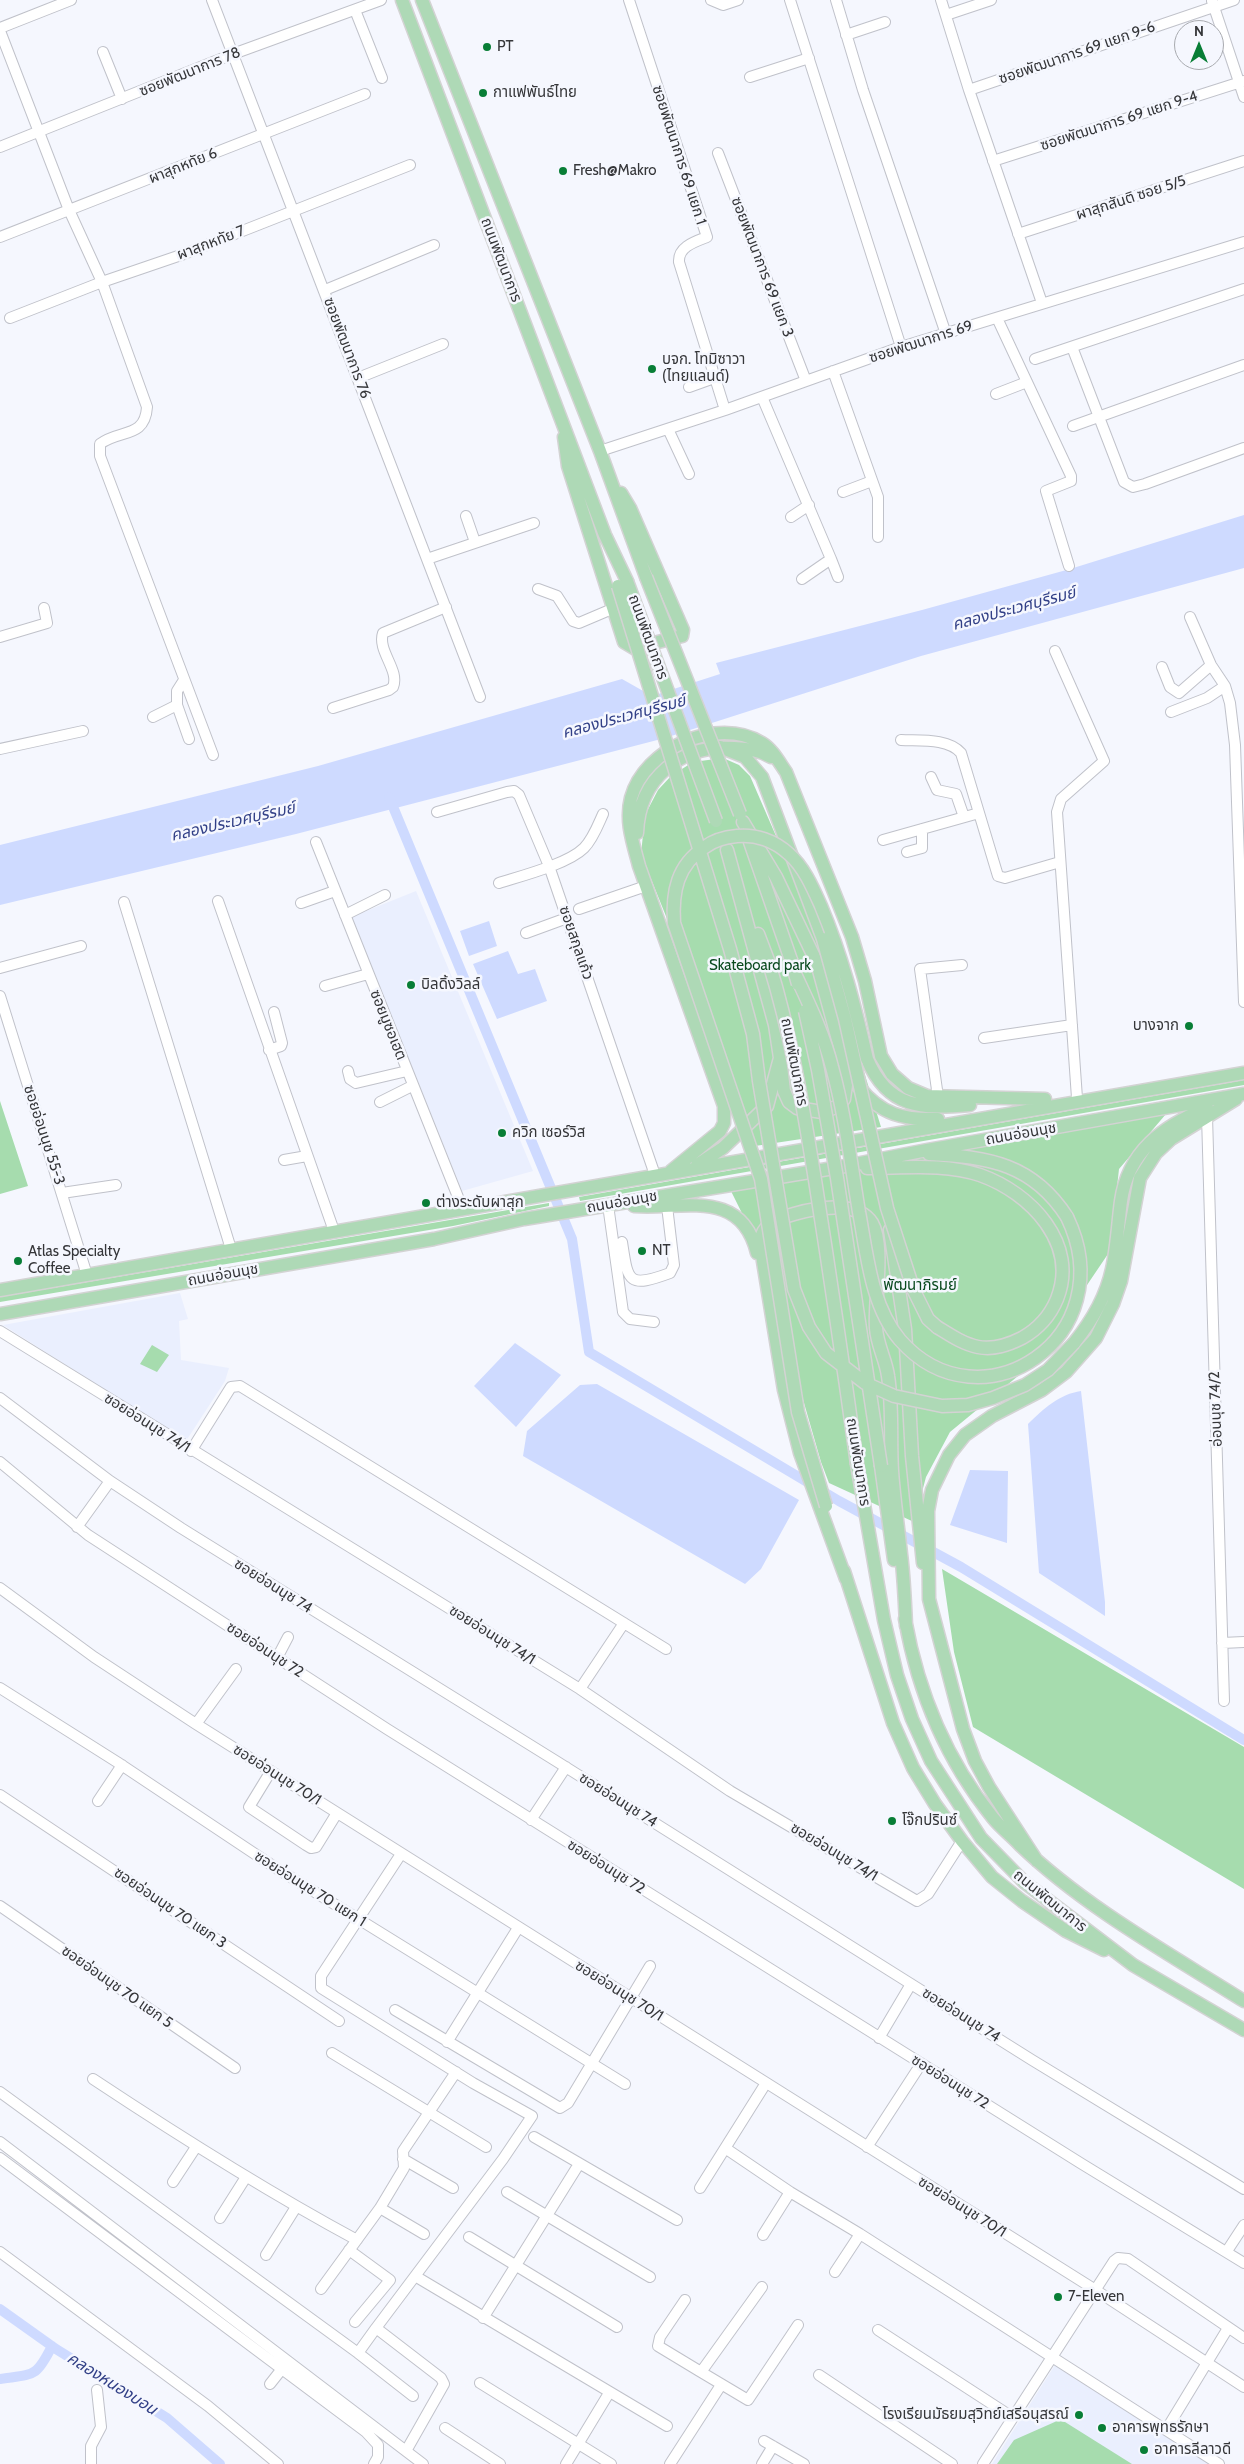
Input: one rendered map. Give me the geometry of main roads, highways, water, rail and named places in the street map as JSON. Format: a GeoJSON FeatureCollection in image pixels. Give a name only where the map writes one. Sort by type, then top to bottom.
{"type":"FeatureCollection","features":[{"type":"Feature","properties":{"kind":"main road","name":"ถนนพัฒนาการ"},"geometry":{"type":"LineString","coordinates":[[402,0],[563,422],[622,583],[727,850],[782,1004],[797,1069],[829,1265],[857,1464],[884,1620],[897,1674],[916,1727],[932,1761],[980,1838],[1024,1882],[1132,1965],[1244,2030]]}},
{"type":"Feature","properties":{"kind":"main road","name":"ถนนพัฒนาการ"},"geometry":{"type":"LineString","coordinates":[[422,0],[600,451],[646,576],[741,818],[796,976],[818,1070],[880,1466],[892,1514],[906,1626],[917,1670],[936,1727],[960,1772],[994,1819],[1037,1861],[1093,1905],[1244,2001]]}},
{"type":"Feature","properties":{"kind":"main road"},"geometry":{"type":"LineString","coordinates":[[563,422],[568,466],[624,642],[630,647],[641,647],[682,636],[682,624],[630,508],[610,479]]}},
{"type":"Feature","properties":{"kind":"main road"},"geometry":{"type":"LineString","coordinates":[[622,583],[730,949],[753,1034],[759,1081],[794,1289],[809,1327],[826,1353],[865,1383],[894,1396],[942,1406],[968,1404],[993,1398],[1025,1385],[1048,1370],[1074,1343],[1096,1311],[1106,1291],[1113,1268],[1122,1198],[1128,1173],[1136,1158],[1156,1136],[1170,1125],[1243,1094]]}},
{"type":"Feature","properties":{"kind":"main road"},"geometry":{"type":"LineString","coordinates":[[668,1173],[720,1132],[725,1116],[710,1065],[646,886],[629,824],[629,813],[630,799],[638,779],[659,757],[680,743],[698,736],[733,733],[748,736],[762,742],[772,751],[786,772],[852,937],[884,1062],[892,1074],[908,1088],[927,1096],[1026,1100]]}},
{"type":"Feature","properties":{"kind":"main road"},"geometry":{"type":"LineString","coordinates":[[720,747],[745,757],[762,777],[823,939],[845,1019],[887,1208],[905,1329],[912,1456],[923,1529],[928,1590],[964,1729],[975,1761],[989,1787],[1037,1861]]}},
{"type":"Feature","properties":{"kind":"main road"},"geometry":{"type":"LineString","coordinates":[[636,853],[639,810],[642,799],[655,780],[686,755],[708,748],[720,747],[761,751],[772,758],[786,772]]}},
{"type":"Feature","properties":{"kind":"main road"},"geometry":{"type":"LineString","coordinates":[[727,850],[776,1025],[784,1091],[789,1102],[797,1108],[822,1112],[839,1106],[844,1099],[846,1085],[842,1058],[817,963],[776,877],[741,818]]}},
{"type":"Feature","properties":{"kind":"main road"},"geometry":{"type":"LineString","coordinates":[[1094,1097],[1026,1100],[936,1108],[922,1107],[901,1100],[888,1092],[872,1072],[867,1059],[845,966],[815,893],[796,861],[774,844],[752,836],[720,839],[698,851],[683,868],[675,885],[672,905],[674,923],[761,1180],[798,1412],[822,1505],[893,1723],[913,1768],[962,1841],[992,1877],[1022,1901],[1066,1931],[1132,1965]]}},
{"type":"Feature","properties":{"kind":"main road"},"geometry":{"type":"LineString","coordinates":[[796,976],[812,1009],[833,1068],[869,1270],[885,1318],[901,1340],[928,1362],[958,1374],[1004,1373],[1034,1360],[1050,1348],[1064,1332],[1074,1311],[1081,1288],[1082,1269],[1080,1248],[1067,1217],[1046,1189],[1018,1170],[967,1156],[938,1155],[886,1158]]}},
{"type":"Feature","properties":{"kind":"main road"},"geometry":{"type":"LineString","coordinates":[[693,1168],[723,1148],[767,1106],[780,1058]]}},
{"type":"Feature","properties":{"kind":"main road"},"geometry":{"type":"LineString","coordinates":[[842,1058],[858,1086],[871,1102],[895,1114],[924,1119],[943,1119],[1018,1111]]}},
{"type":"Feature","properties":{"kind":"main road","name":"ถนนอ่อนนุช"},"geometry":{"type":"LineString","coordinates":[[0,1290],[582,1186],[668,1173],[1094,1097],[1244,1073]]}},
{"type":"Feature","properties":{"kind":"main road"},"geometry":{"type":"LineString","coordinates":[[923,1529],[937,1476],[949,1455],[965,1436],[992,1416],[1042,1390],[1071,1367],[1096,1338],[1121,1281],[1140,1178],[1156,1153],[1171,1139],[1243,1094]]}},
{"type":"Feature","properties":{"kind":"main road","name":"ถนนอ่อนนุช"},"geometry":{"type":"LineString","coordinates":[[0,1314],[434,1239],[524,1219],[840,1167],[1243,1094]]}},
{"type":"Feature","properties":{"kind":"main road"},"geometry":{"type":"LineString","coordinates":[[840,1167],[954,1169],[981,1176],[1002,1186],[1030,1204],[1053,1232],[1062,1255],[1063,1280],[1054,1305],[1037,1328],[1006,1346],[979,1348],[960,1341],[928,1319],[914,1291],[887,1208]]}},
{"type":"Feature","properties":{"kind":"main road"},"geometry":{"type":"LineString","coordinates":[[610,1204],[711,1205],[733,1216],[741,1222],[756,1248],[765,1284]]}},
{"type":"Feature","properties":{"kind":"main road"},"geometry":{"type":"LineString","coordinates":[[822,1505],[800,1453],[784,1390],[765,1284],[760,1243],[761,1235],[767,1225],[776,1219],[796,1213],[838,1208],[865,1214],[873,1224],[879,1264],[876,1328],[888,1375],[892,1514]]}},
{"type":"Feature","properties":{"kind":"water","name":"คลองประเวศบุรีรมย์"},"geometry":{"type":"Polygon","coordinates":[[[1244,515],[1244,568],[921,656],[665,738],[296,834],[0,905],[0,845],[318,766],[622,679],[652,696],[720,674],[716,663],[922,610],[1070,569],[1244,515]]]}},
{"type":"Feature","properties":{"kind":"water"},"geometry":{"type":"Polygon","coordinates":[[[489,921],[497,946],[469,956],[460,931],[489,921]]]}},
{"type":"Feature","properties":{"kind":"water"},"geometry":{"type":"Polygon","coordinates":[[[508,951],[518,974],[535,969],[547,1001],[497,1019],[473,964],[508,951]]]}},
{"type":"Feature","properties":{"kind":"water"},"geometry":{"type":"Polygon","coordinates":[[[515,1343],[561,1375],[516,1427],[474,1386],[515,1343]]]}},
{"type":"Feature","properties":{"kind":"water"},"geometry":{"type":"Polygon","coordinates":[[[597,1384],[799,1500],[761,1569],[745,1584],[523,1456],[527,1431],[580,1385],[597,1384]]]}},
{"type":"Feature","properties":{"kind":"water"},"geometry":{"type":"Polygon","coordinates":[[[1081,1391],[1105,1616],[1039,1573],[1028,1424],[1059,1399],[1081,1391]]]}},
{"type":"Feature","properties":{"kind":"water"},"geometry":{"type":"Polygon","coordinates":[[[970,1470],[1008,1471],[1007,1543],[950,1525],[970,1470]]]}},
{"type":"Feature","properties":{"kind":"waterway"},"geometry":{"type":"LineString","coordinates":[[389,797],[572,1239],[589,1352],[839,1501],[961,1567],[1244,1740]]}},
{"type":"Feature","properties":{"kind":"waterway","name":"คลองหนองบอน"},"geometry":{"type":"LineString","coordinates":[[0,2309],[56,2349],[167,2418],[220,2464]]}},
{"type":"Feature","properties":{"kind":"waterway"},"geometry":{"type":"LineString","coordinates":[[0,2379],[33,2373],[42,2364],[52,2346]]}},
{"type":"Feature","properties":{"kind":"place","name":"PT"},"geometry":{"type":"Point","coordinates":[487,47]}},
{"type":"Feature","properties":{"kind":"place","name":"กาแฟพันธ์ไทย"},"geometry":{"type":"Point","coordinates":[483,93]}},
{"type":"Feature","properties":{"kind":"place","name":"Fresh@Makro"},"geometry":{"type":"Point","coordinates":[563,171]}},
{"type":"Feature","properties":{"kind":"place","name":"บจก. โทมิซาวา (ไทยแลนด์)"},"geometry":{"type":"Point","coordinates":[652,369]}},
{"type":"Feature","properties":{"kind":"place","name":"บิลดิ้งวิลล์"},"geometry":{"type":"Point","coordinates":[411,985]}},
{"type":"Feature","properties":{"kind":"place","name":"บางจาก"},"geometry":{"type":"Point","coordinates":[1189,1026]}},
{"type":"Feature","properties":{"kind":"place","name":"ควิก เซอร์วิส"},"geometry":{"type":"Point","coordinates":[502,1133]}},
{"type":"Feature","properties":{"kind":"place","name":"ต่างระดับผาสุก"},"geometry":{"type":"Point","coordinates":[426,1203]}},
{"type":"Feature","properties":{"kind":"place","name":"NT"},"geometry":{"type":"Point","coordinates":[642,1251]}},
{"type":"Feature","properties":{"kind":"place","name":"Atlas Specialty Coffee"},"geometry":{"type":"Point","coordinates":[18,1261]}},
{"type":"Feature","properties":{"kind":"place","name":"โจ๊กปรินซ์"},"geometry":{"type":"Point","coordinates":[892,1821]}},
{"type":"Feature","properties":{"kind":"place","name":"7-Eleven"},"geometry":{"type":"Point","coordinates":[1058,2297]}},
{"type":"Feature","properties":{"kind":"place","name":"โรงเรียนมัธยมสุวิทย์เสรีอนุสรณ์"},"geometry":{"type":"Point","coordinates":[1079,2415]}},
{"type":"Feature","properties":{"kind":"place","name":"อาคารพุทธรักษา"},"geometry":{"type":"Point","coordinates":[1102,2428]}},
{"type":"Feature","properties":{"kind":"place","name":"อาคารลีลาวดี"},"geometry":{"type":"Point","coordinates":[1144,2450]}},
{"type":"Feature","properties":{"kind":"park label","name":"Skateboard park"},"geometry":{"type":"Point","coordinates":[760,966]}},
{"type":"Feature","properties":{"kind":"park label","name":"พัฒนาภิรมย์"},"geometry":{"type":"Point","coordinates":[920,1286]}}]}
